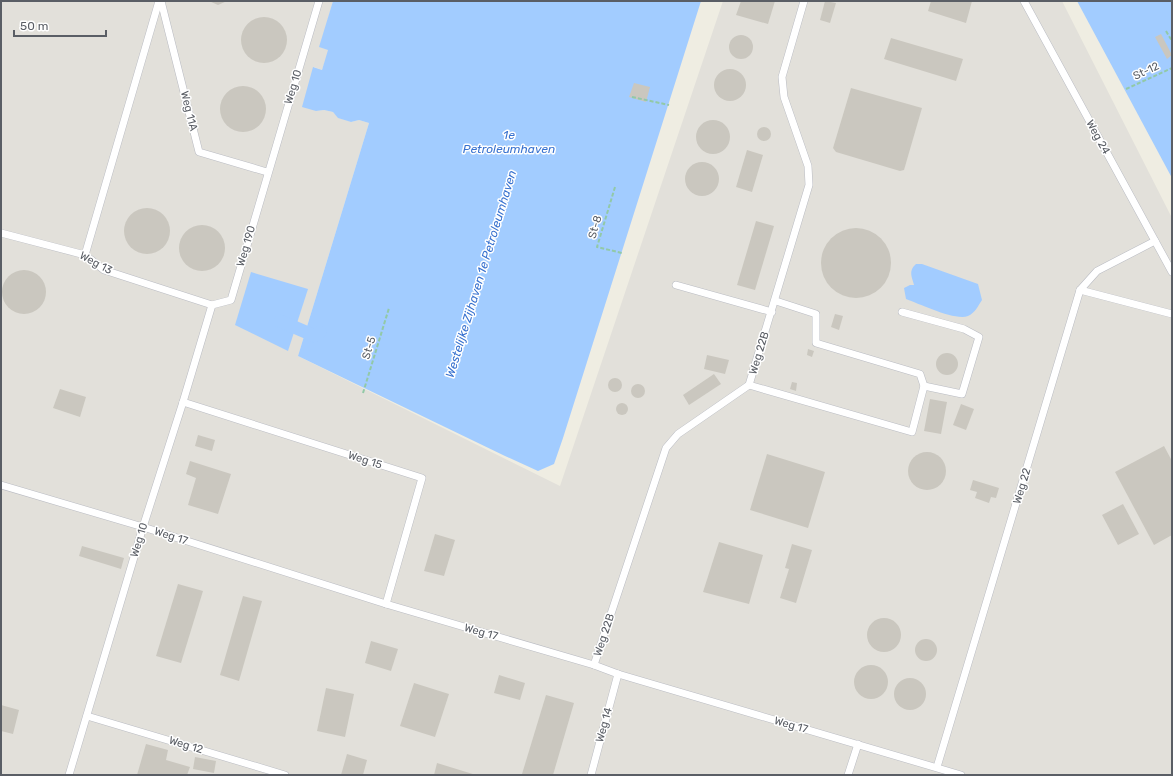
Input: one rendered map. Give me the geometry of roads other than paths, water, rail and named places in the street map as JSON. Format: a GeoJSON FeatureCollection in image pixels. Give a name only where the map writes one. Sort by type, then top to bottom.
{"type":"FeatureCollection","features":[{"type":"Feature","properties":{"kind":"lane","name":"Weg 11A"},"geometry":{"type":"LineString","coordinates":[[160,1],[199,152],[267,172]]}},
{"type":"Feature","properties":{"kind":"lane"},"geometry":{"type":"LineString","coordinates":[[85,255],[160,1]]}},
{"type":"Feature","properties":{"kind":"lane","name":"Weg 10"},"geometry":{"type":"LineString","coordinates":[[267,172],[318,1]]}},
{"type":"Feature","properties":{"kind":"lane","name":"Weg 22B"},"geometry":{"type":"LineString","coordinates":[[594,665],[666,448],[678,434],[750,385],[776,301],[808,184],[808,166],[784,96],[782,77],[804,1]]}},
{"type":"Feature","properties":{"kind":"lane","name":"Weg 24"},"geometry":{"type":"LineString","coordinates":[[1024,1],[1172,272]]}},
{"type":"Feature","properties":{"kind":"lane","name":"Weg 190"},"geometry":{"type":"LineString","coordinates":[[212,305],[230,300],[267,172]]}},
{"type":"Feature","properties":{"kind":"lane","name":"Weg 13"},"geometry":{"type":"LineString","coordinates":[[1,233],[85,255],[104,270],[212,305]]}},
{"type":"Feature","properties":{"kind":"lane","name":"Weg 22"},"geometry":{"type":"LineString","coordinates":[[937,768],[1080,290],[1097,271],[1155,241]]}},
{"type":"Feature","properties":{"kind":"lane"},"geometry":{"type":"LineString","coordinates":[[676,285],[772,312]]}},
{"type":"Feature","properties":{"kind":"lane"},"geometry":{"type":"LineString","coordinates":[[1080,290],[1172,314]]}},
{"type":"Feature","properties":{"kind":"lane"},"geometry":{"type":"LineString","coordinates":[[750,385],[912,432],[924,386],[920,374],[816,343],[816,314],[776,301]]}},
{"type":"Feature","properties":{"kind":"lane","name":"Weg 10"},"geometry":{"type":"LineString","coordinates":[[70,775],[142,527],[183,402],[212,305]]}},
{"type":"Feature","properties":{"kind":"lane"},"geometry":{"type":"LineString","coordinates":[[902,312],[964,329],[979,337],[962,394],[924,386]]}},
{"type":"Feature","properties":{"kind":"lane","name":"Weg 15"},"geometry":{"type":"LineString","coordinates":[[183,402],[422,478],[386,604]]}},
{"type":"Feature","properties":{"kind":"lane","name":"Weg 17"},"geometry":{"type":"LineString","coordinates":[[1,485],[142,527],[386,604],[962,775]]}},
{"type":"Feature","properties":{"kind":"lane","name":"Weg 14"},"geometry":{"type":"LineString","coordinates":[[591,775],[618,674]]}},
{"type":"Feature","properties":{"kind":"lane","name":"Weg 12"},"geometry":{"type":"LineString","coordinates":[[87,716],[285,775]]}},
{"type":"Feature","properties":{"kind":"lane"},"geometry":{"type":"LineString","coordinates":[[848,775],[858,744]]}},
{"type":"Feature","properties":{"kind":"water","name":"1e Petroleumhaven"},"geometry":{"type":"Polygon","coordinates":[[[333,1],[701,1],[554,464],[538,471],[298,356],[369,123],[359,120],[351,122],[338,118],[333,112],[324,110],[316,111],[302,107],[313,67],[322,70],[328,50],[319,47],[333,1]]]}},
{"type":"Feature","properties":{"kind":"water"},"geometry":{"type":"Polygon","coordinates":[[[1077,1],[1172,1],[1172,178],[1077,1]]]}},
{"type":"Feature","properties":{"kind":"water"},"geometry":{"type":"Polygon","coordinates":[[[916,264],[922,264],[978,284],[982,300],[973,313],[962,317],[946,314],[906,299],[904,288],[914,285],[911,272],[916,264]]]}},
{"type":"Feature","properties":{"kind":"water"},"geometry":{"type":"Polygon","coordinates":[[[251,272],[308,289],[288,351],[235,325],[251,272]]]}},
{"type":"Feature","properties":{"kind":"waterway"},"geometry":{"type":"LineString","coordinates":[[280,321],[315,336],[320,332]]}},
{"type":"Feature","properties":{"kind":"water label","name":"Westelijke Zijhaven 1e Petroleumhaven"},"geometry":{"type":"Point","coordinates":[481,274]}}]}
